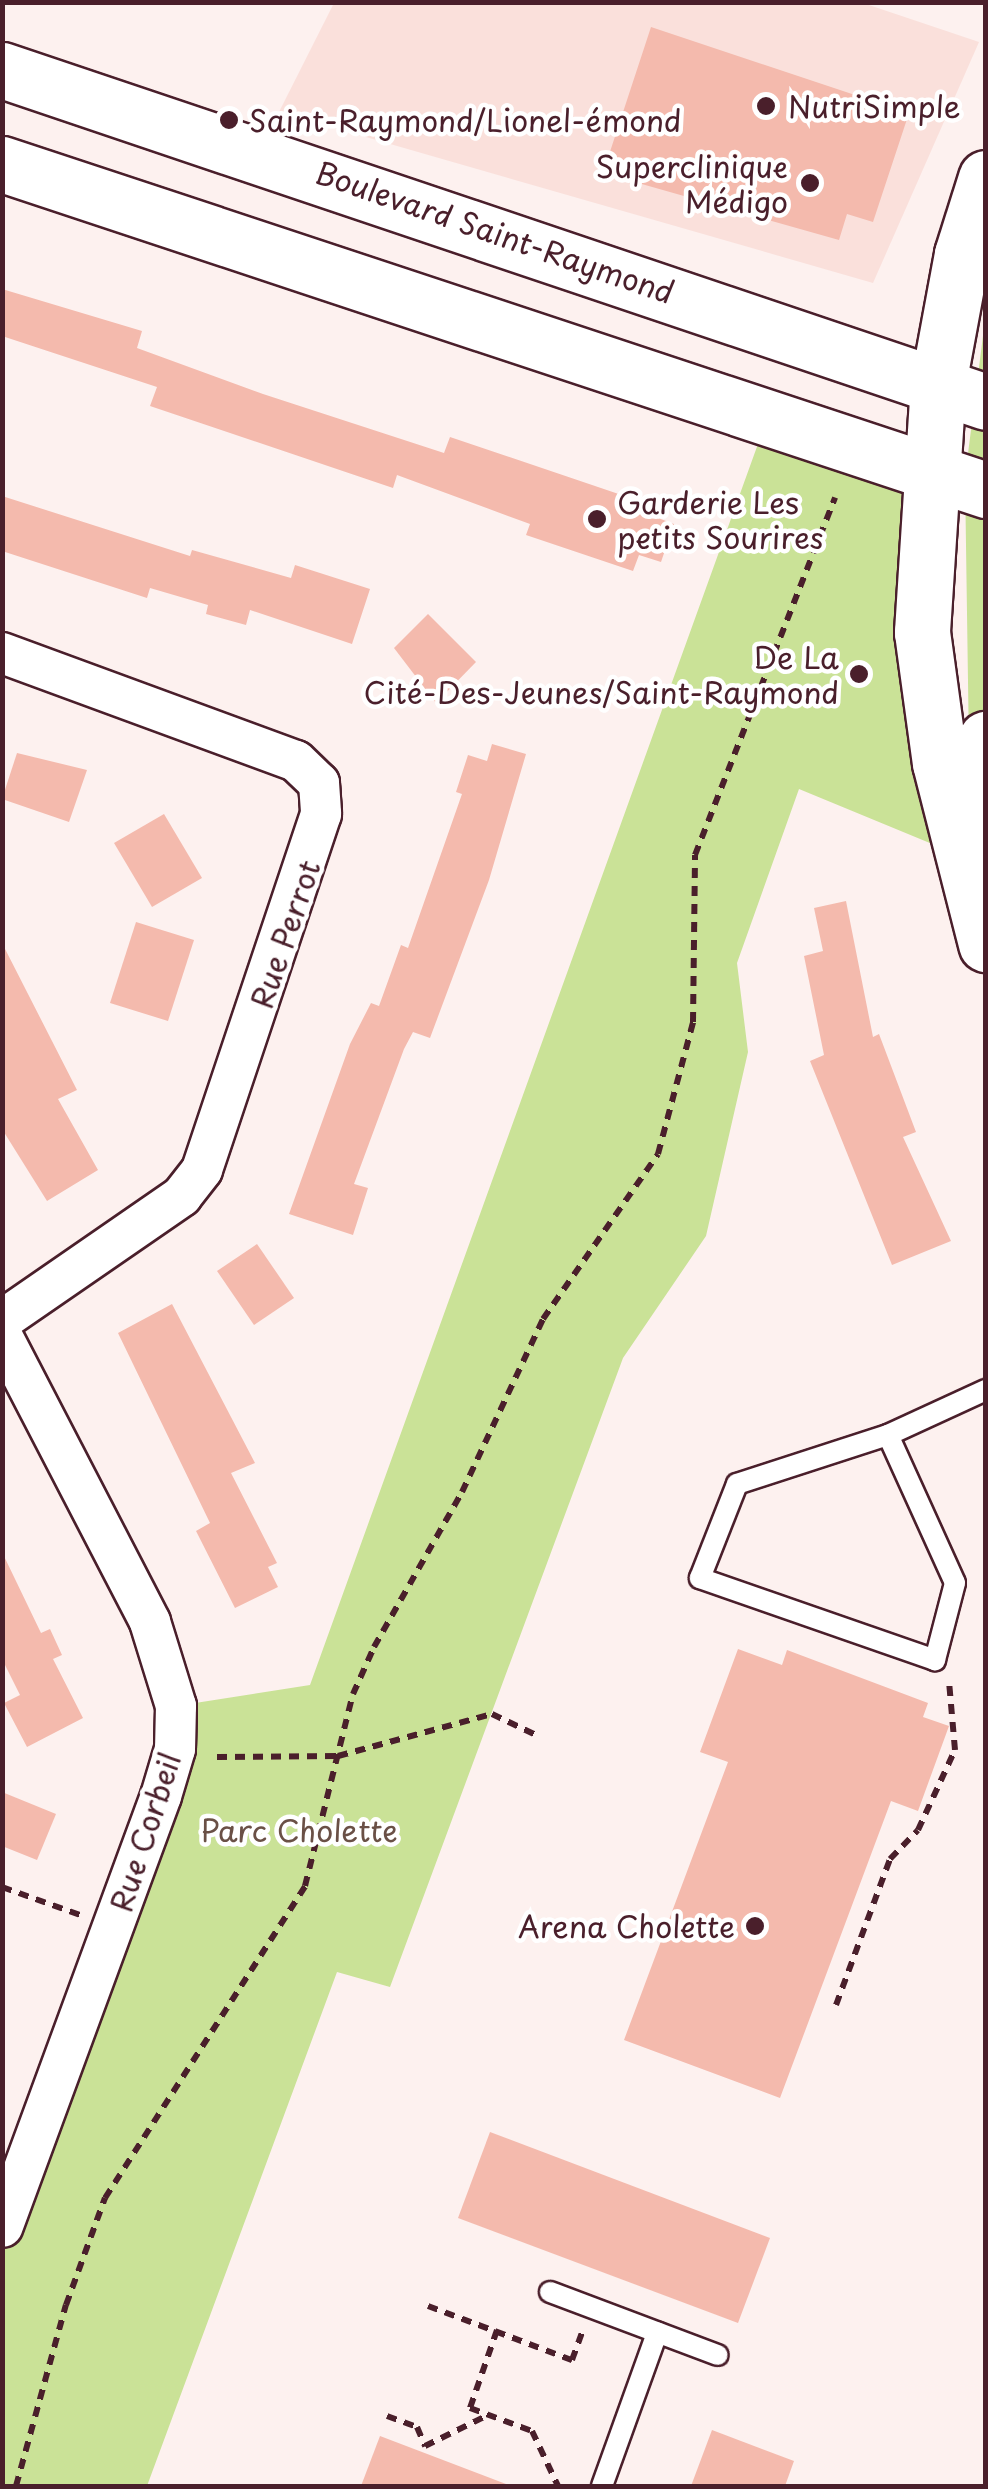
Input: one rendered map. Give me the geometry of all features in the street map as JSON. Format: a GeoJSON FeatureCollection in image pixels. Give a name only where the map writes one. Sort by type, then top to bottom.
{"type":"FeatureCollection","features":[{"type":"Feature","properties":{"kind":"main road","name":"Boulevard Saint-Raymond"},"geometry":{"type":"LineString","coordinates":[[2,70],[962,394]]}},
{"type":"Feature","properties":{"kind":"main road"},"geometry":{"type":"LineString","coordinates":[[2,164],[986,490]]}},
{"type":"Feature","properties":{"kind":"main road"},"geometry":{"type":"LineString","coordinates":[[986,178],[962,254],[962,394],[928,473],[922,632],[929,699],[970,860],[986,944]]}},
{"type":"Feature","properties":{"kind":"main road"},"geometry":{"type":"LineString","coordinates":[[970,860],[986,739]]}},
{"type":"Feature","properties":{"kind":"street","name":"Rue Perrot"},"geometry":{"type":"LineString","coordinates":[[2,652],[296,761],[319,783],[321,814],[202,1170],[182,1196],[2,1320]]}},
{"type":"Feature","properties":{"kind":"street","name":"Rue Corbeil"},"geometry":{"type":"LineString","coordinates":[[2,1336],[150,1622],[176,1706],[175,1750],[114,1928],[2,2227]]}},
{"type":"Feature","properties":{"kind":"lane"},"geometry":{"type":"LineString","coordinates":[[888,1435],[955,1584],[935,1660],[700,1578],[737,1484],[888,1435],[986,1390]]}},
{"type":"Feature","properties":{"kind":"lane"},"geometry":{"type":"LineString","coordinates":[[550,2292],[718,2355]]}},
{"type":"Feature","properties":{"kind":"lane"},"geometry":{"type":"LineString","coordinates":[[602,2486],[656,2334]]}},
{"type":"Feature","properties":{"kind":"path"},"geometry":{"type":"LineString","coordinates":[[16,2486],[66,2305],[106,2198],[305,1886],[338,1756],[374,1647],[462,1492],[510,1382],[543,1319],[658,1154],[672,1120],[693,1022],[695,855],[835,497]]}},
{"type":"Feature","properties":{"kind":"path"},"geometry":{"type":"LineString","coordinates":[[836,2005],[890,1859],[918,1830],[956,1750],[949,1681]]}},
{"type":"Feature","properties":{"kind":"path"},"geometry":{"type":"LineString","coordinates":[[217,1757],[338,1756],[492,1714],[534,1734]]}},
{"type":"Feature","properties":{"kind":"path"},"geometry":{"type":"LineString","coordinates":[[2,1887],[114,1928]]}},
{"type":"Feature","properties":{"kind":"path"},"geometry":{"type":"LineString","coordinates":[[428,2306],[572,2360],[590,2308]]}},
{"type":"Feature","properties":{"kind":"path"},"geometry":{"type":"LineString","coordinates":[[497,2330],[470,2408],[532,2432],[558,2486]]}},
{"type":"Feature","properties":{"kind":"path"},"geometry":{"type":"LineString","coordinates":[[387,2416],[416,2427],[425,2446],[488,2414]]}},
{"type":"Feature","properties":{"kind":"shaded area"},"geometry":{"type":"Polygon","coordinates":[[[334,3],[863,3],[979,42],[873,283],[279,112],[334,3]]]}},
{"type":"Feature","properties":{"kind":"green space","name":"Parc Cholette"},"geometry":{"type":"Polygon","coordinates":[[[985,320],[985,944],[971,860],[799,789],[737,963],[748,1052],[706,1236],[623,1358],[390,1987],[337,1972],[147,2486],[3,2486],[2,2227],[176,1706],[310,1685],[767,419],[928,473],[970,818],[965,477],[985,320]]]}},
{"type":"Feature","properties":{"kind":"building"},"geometry":{"type":"Polygon","coordinates":[[[651,27],[909,113],[873,222],[847,214],[839,240],[603,173],[651,27]]]}},
{"type":"Feature","properties":{"kind":"building"},"geometry":{"type":"Polygon","coordinates":[[[2,289],[142,331],[137,348],[263,394],[444,453],[450,437],[654,506],[650,515],[674,524],[661,562],[639,555],[633,571],[526,535],[530,524],[397,475],[393,488],[150,406],[157,387],[2,336],[2,289]]]}},
{"type":"Feature","properties":{"kind":"building"},"geometry":{"type":"Polygon","coordinates":[[[2,496],[190,556],[192,550],[291,578],[295,565],[370,589],[352,644],[250,610],[246,625],[206,614],[208,605],[150,588],[147,598],[2,551],[2,496]]]}},
{"type":"Feature","properties":{"kind":"building"},"geometry":{"type":"Polygon","coordinates":[[[428,614],[476,662],[436,703],[394,648],[428,614]]]}},
{"type":"Feature","properties":{"kind":"building"},"geometry":{"type":"Polygon","coordinates":[[[492,744],[526,754],[489,880],[430,1038],[413,1032],[404,1049],[354,1184],[368,1188],[353,1235],[289,1214],[350,1044],[371,1003],[379,1006],[401,945],[408,948],[462,794],[456,792],[468,755],[487,761],[492,744]]]}},
{"type":"Feature","properties":{"kind":"building"},"geometry":{"type":"Polygon","coordinates":[[[17,753],[87,770],[69,822],[2,799],[17,753]]]}},
{"type":"Feature","properties":{"kind":"building"},"geometry":{"type":"Polygon","coordinates":[[[164,814],[202,878],[152,907],[114,843],[164,814]]]}},
{"type":"Feature","properties":{"kind":"building"},"geometry":{"type":"Polygon","coordinates":[[[846,901],[873,1037],[879,1034],[916,1132],[903,1137],[951,1241],[892,1265],[810,1061],[824,1055],[804,956],[823,951],[814,908],[846,901]]]}},
{"type":"Feature","properties":{"kind":"building"},"geometry":{"type":"Polygon","coordinates":[[[136,922],[194,940],[168,1021],[110,1003],[136,922]]]}},
{"type":"Feature","properties":{"kind":"building"},"geometry":{"type":"Polygon","coordinates":[[[2,943],[77,1090],[58,1099],[98,1170],[47,1201],[2,1129],[2,943]]]}},
{"type":"Feature","properties":{"kind":"building"},"geometry":{"type":"Polygon","coordinates":[[[257,1244],[294,1298],[254,1325],[217,1271],[257,1244]]]}},
{"type":"Feature","properties":{"kind":"building"},"geometry":{"type":"Polygon","coordinates":[[[172,1304],[255,1463],[231,1473],[277,1563],[268,1567],[278,1587],[235,1608],[196,1531],[210,1523],[118,1333],[172,1304]]]}},
{"type":"Feature","properties":{"kind":"building"},"geometry":{"type":"Polygon","coordinates":[[[2,1552],[41,1633],[50,1629],[62,1655],[53,1659],[83,1718],[27,1747],[4,1703],[20,1695],[2,1659],[2,1552]]]}},
{"type":"Feature","properties":{"kind":"building","name":"Arena Cholette"},"geometry":{"type":"Polygon","coordinates":[[[738,1649],[782,1665],[787,1650],[928,1703],[923,1717],[949,1726],[918,1811],[891,1801],[780,2098],[624,2040],[728,1762],[700,1752],[738,1649]]]}},
{"type":"Feature","properties":{"kind":"building"},"geometry":{"type":"Polygon","coordinates":[[[2,1792],[56,1814],[37,1860],[2,1846],[2,1792]]]}},
{"type":"Feature","properties":{"kind":"building"},"geometry":{"type":"Polygon","coordinates":[[[490,2132],[770,2238],[738,2323],[458,2218],[490,2132]]]}},
{"type":"Feature","properties":{"kind":"building"},"geometry":{"type":"Polygon","coordinates":[[[712,2430],[794,2461],[785,2486],[691,2486],[712,2430]]]}},
{"type":"Feature","properties":{"kind":"building"},"geometry":{"type":"Polygon","coordinates":[[[380,2436],[506,2484],[506,2486],[361,2486],[380,2436]]]}},
{"type":"Feature","properties":{"kind":"place","name":"NutriSimple"},"geometry":{"type":"Point","coordinates":[766,106]}},
{"type":"Feature","properties":{"kind":"place","name":"Saint-Raymond/Lionel-émond"},"geometry":{"type":"Point","coordinates":[229,120]}},
{"type":"Feature","properties":{"kind":"place","name":"Superclinique Médigo"},"geometry":{"type":"Point","coordinates":[810,183]}},
{"type":"Feature","properties":{"kind":"place","name":"Garderie Les petits Sourires"},"geometry":{"type":"Point","coordinates":[597,519]}},
{"type":"Feature","properties":{"kind":"place","name":"De La Cité-Des-Jeunes/Saint-Raymond"},"geometry":{"type":"Point","coordinates":[859,674]}},
{"type":"Feature","properties":{"kind":"place","name":"Arena Cholette"},"geometry":{"type":"Point","coordinates":[755,1926]}}]}
